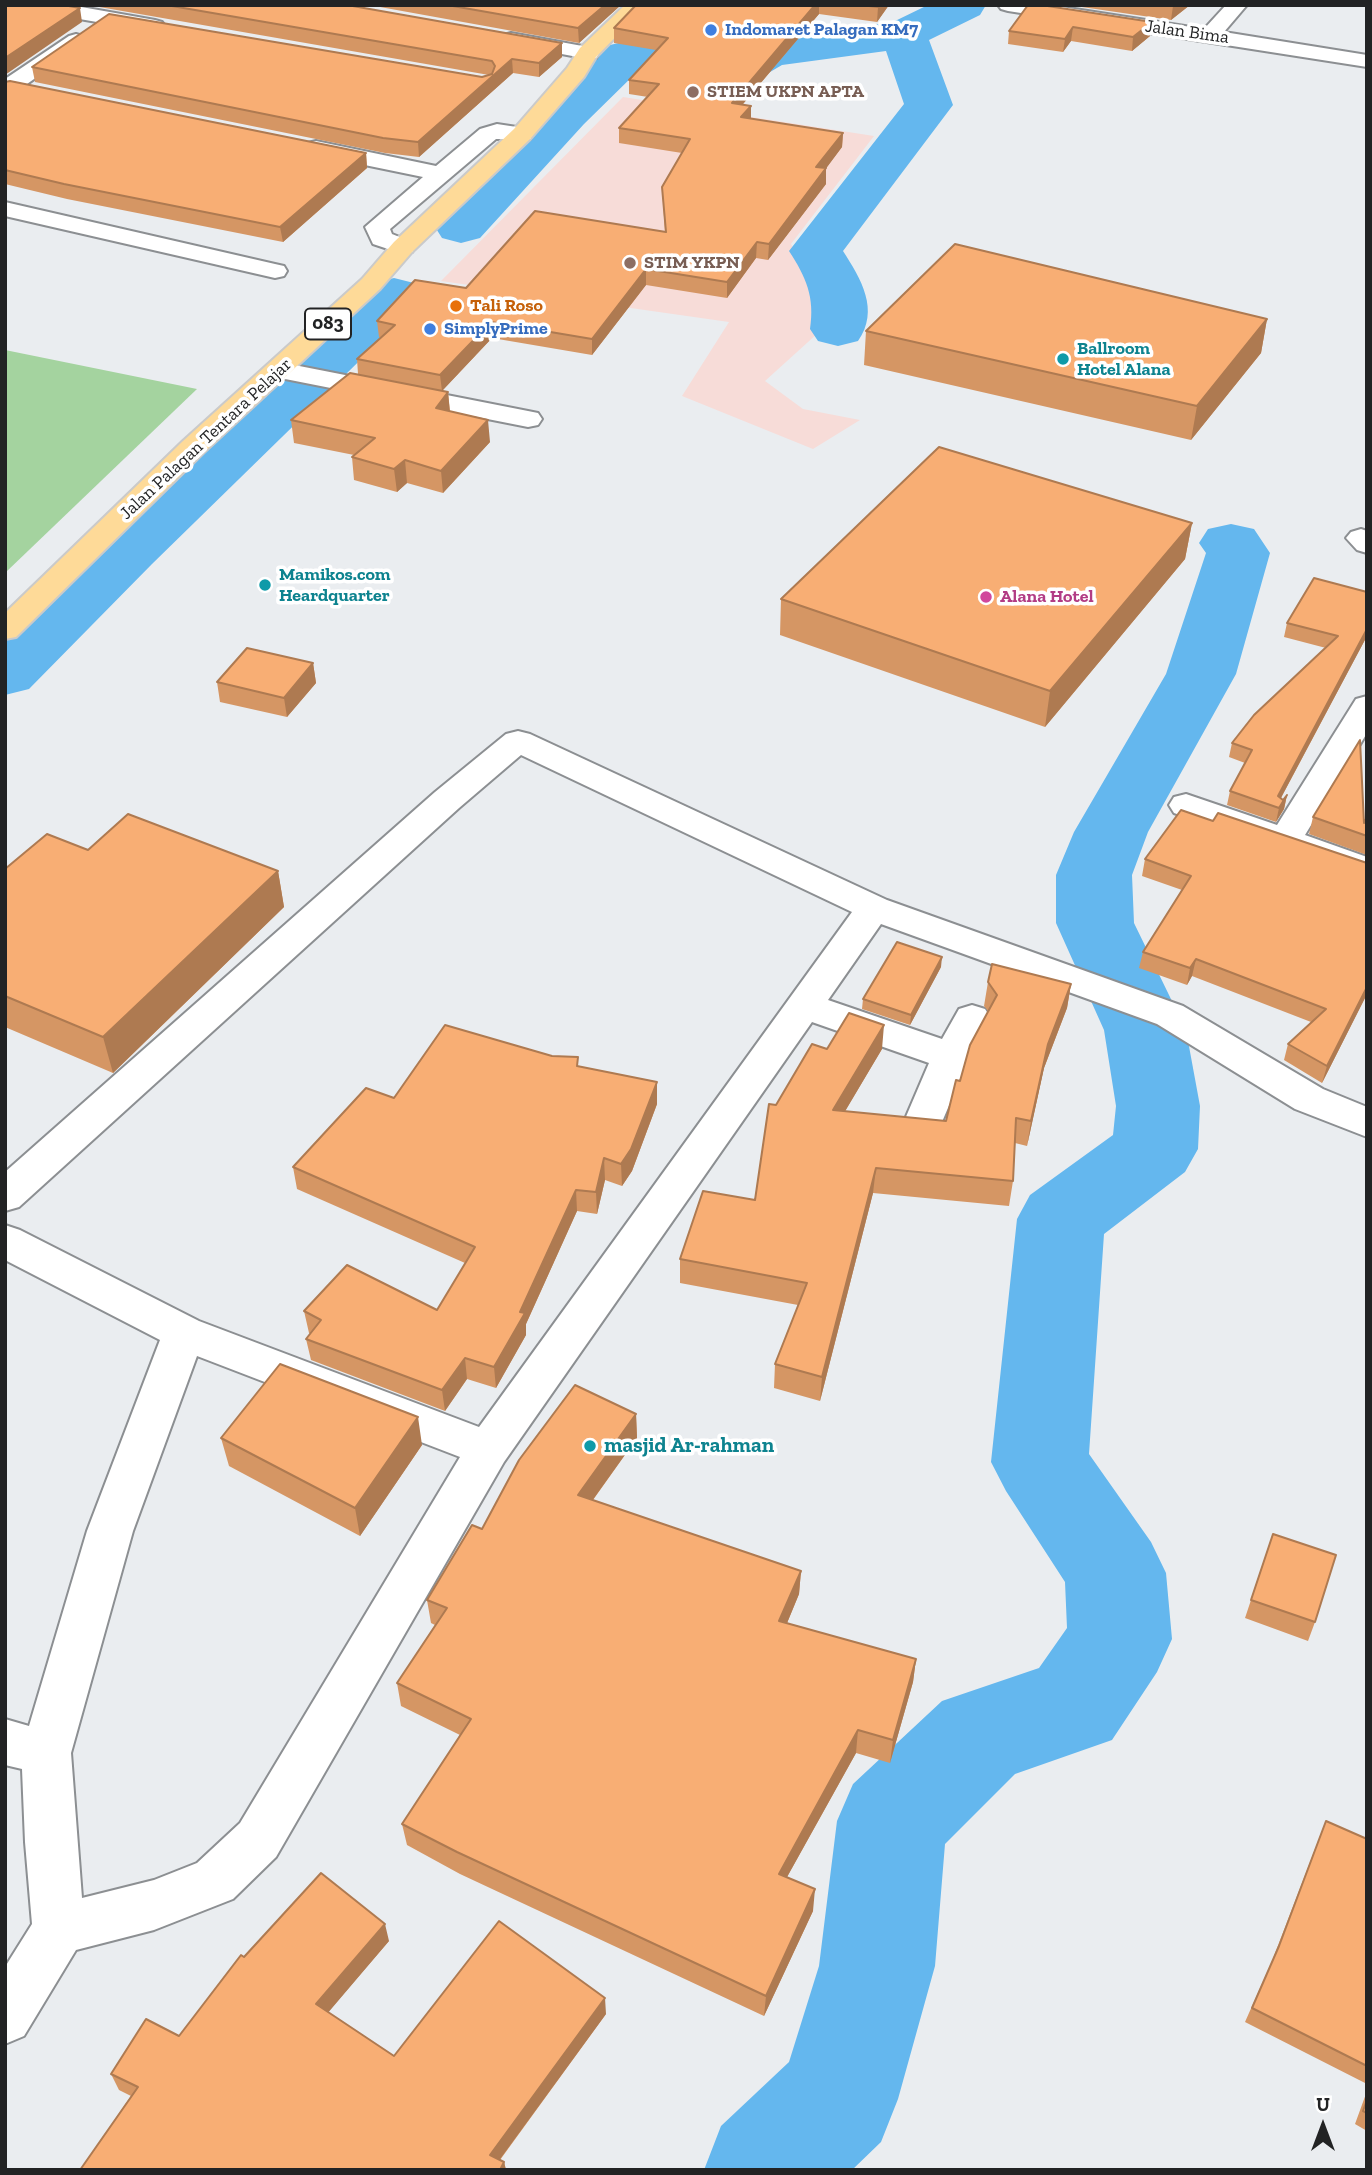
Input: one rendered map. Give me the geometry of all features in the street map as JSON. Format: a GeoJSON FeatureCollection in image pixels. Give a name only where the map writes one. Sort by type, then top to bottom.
{"type":"FeatureCollection","features":[{"type":"Feature","properties":{"kind":"main road","name":"Jalan Palagan Tentara Pelajar"},"geometry":{"type":"LineString","coordinates":[[5,630],[193,447],[371,284],[403,247],[522,134],[576,72],[588,53],[638,5]]}},
{"type":"Feature","properties":{"kind":"street"},"geometry":{"type":"LineString","coordinates":[[33,5],[174,30]]}},
{"type":"Feature","properties":{"kind":"street","name":"Jalan Bima"},"geometry":{"type":"LineString","coordinates":[[1007,5],[1069,10],[1367,61]]}},
{"type":"Feature","properties":{"kind":"street"},"geometry":{"type":"LineString","coordinates":[[1210,35],[1237,5]]}},
{"type":"Feature","properties":{"kind":"street"},"geometry":{"type":"LineString","coordinates":[[7,87],[107,18]]}},
{"type":"Feature","properties":{"kind":"street"},"geometry":{"type":"LineString","coordinates":[[495,37],[588,53]]}},
{"type":"Feature","properties":{"kind":"street"},"geometry":{"type":"LineString","coordinates":[[1341,57],[1367,39]]}},
{"type":"Feature","properties":{"kind":"street"},"geometry":{"type":"LineString","coordinates":[[7,87],[36,91]]}},
{"type":"Feature","properties":{"kind":"street"},"geometry":{"type":"LineString","coordinates":[[403,247],[382,239],[377,227],[438,173],[488,134],[497,131],[522,134]]}},
{"type":"Feature","properties":{"kind":"street"},"geometry":{"type":"LineString","coordinates":[[290,143],[438,173]]}},
{"type":"Feature","properties":{"kind":"street"},"geometry":{"type":"LineString","coordinates":[[5,209],[275,271]]}},
{"type":"Feature","properties":{"kind":"street"},"geometry":{"type":"LineString","coordinates":[[279,370],[528,419]]}},
{"type":"Feature","properties":{"kind":"street"},"geometry":{"type":"LineString","coordinates":[[1285,840],[1367,706]]}},
{"type":"Feature","properties":{"kind":"street"},"geometry":{"type":"LineString","coordinates":[[5,1196],[437,810],[518,741],[874,908],[1170,1015],[1309,1099],[1367,1123]]}},
{"type":"Feature","properties":{"kind":"street"},"geometry":{"type":"LineString","coordinates":[[1186,805],[1367,869]]}},
{"type":"Feature","properties":{"kind":"street"},"geometry":{"type":"LineString","coordinates":[[59,1929],[154,1905],[215,1881],[258,1840],[488,1449],[874,908]]}},
{"type":"Feature","properties":{"kind":"street"},"geometry":{"type":"LineString","coordinates":[[806,1006],[951,1056]]}},
{"type":"Feature","properties":{"kind":"street"},"geometry":{"type":"LineString","coordinates":[[925,1119],[951,1056],[972,1018]]}},
{"type":"Feature","properties":{"kind":"street"},"geometry":{"type":"LineString","coordinates":[[5,1241],[184,1333],[488,1449]]}},
{"type":"Feature","properties":{"kind":"street"},"geometry":{"type":"LineString","coordinates":[[5,2017],[59,1929],[50,1842],[26,1748],[184,1333]]}},
{"type":"Feature","properties":{"kind":"shaded area","name":"STIM YKPN"},"geometry":{"type":"Polygon","coordinates":[[[623,97],[874,136],[791,244],[811,283],[818,333],[765,381],[803,409],[860,420],[813,449],[682,396],[729,322],[441,281],[623,97]]]}},
{"type":"Feature","properties":{"kind":"green space"},"geometry":{"type":"Polygon","coordinates":[[[5,350],[197,389],[5,573],[5,350]]]}},
{"type":"Feature","properties":{"kind":"building"},"geometry":{"type":"Polygon","coordinates":[[[5,5],[63,5],[80,8],[5,58],[5,5]]]}},
{"type":"Feature","properties":{"kind":"building"},"geometry":{"type":"Polygon","coordinates":[[[166,5],[347,5],[562,43],[539,63],[512,59],[418,142],[383,138],[32,67],[109,14],[482,77],[492,74],[495,66],[492,61],[166,5]]]}},
{"type":"Feature","properties":{"kind":"building"},"geometry":{"type":"Polygon","coordinates":[[[447,5],[605,5],[578,28],[447,5]]]}},
{"type":"Feature","properties":{"kind":"building"},"geometry":{"type":"Polygon","coordinates":[[[636,5],[815,5],[732,103],[751,106],[741,117],[843,133],[816,167],[826,168],[769,244],[757,242],[727,282],[646,269],[592,339],[491,322],[440,375],[357,359],[395,325],[377,321],[415,280],[466,288],[535,211],[666,232],[662,187],[690,139],[619,128],[659,84],[629,80],[668,38],[614,28],[636,5]]]}},
{"type":"Feature","properties":{"kind":"building"},"geometry":{"type":"Polygon","coordinates":[[[1028,5],[1152,22],[1133,37],[1073,27],[1065,39],[1009,31],[1028,5]]]}},
{"type":"Feature","properties":{"kind":"building"},"geometry":{"type":"Polygon","coordinates":[[[5,82],[366,153],[280,227],[64,184],[5,170],[5,82]]]}},
{"type":"Feature","properties":{"kind":"building","name":"Ballroom Hotel Alana"},"geometry":{"type":"Polygon","coordinates":[[[955,244],[1267,319],[1197,406],[866,331],[955,244]]]}},
{"type":"Feature","properties":{"kind":"building"},"geometry":{"type":"Polygon","coordinates":[[[350,373],[448,392],[436,408],[488,420],[441,471],[405,460],[394,469],[352,457],[375,438],[291,420],[350,373]]]}},
{"type":"Feature","properties":{"kind":"building","name":"Alana Hotel"},"geometry":{"type":"Polygon","coordinates":[[[939,447],[1192,523],[1050,691],[781,599],[939,447]]]}},
{"type":"Feature","properties":{"kind":"building"},"geometry":{"type":"Polygon","coordinates":[[[1314,578],[1367,592],[1367,629],[1278,796],[1283,800],[1287,795],[1279,808],[1230,791],[1252,750],[1232,743],[1254,715],[1338,636],[1287,623],[1314,578]]]}},
{"type":"Feature","properties":{"kind":"building"},"geometry":{"type":"Polygon","coordinates":[[[247,648],[313,663],[284,698],[217,682],[247,648]]]}},
{"type":"Feature","properties":{"kind":"building"},"geometry":{"type":"Polygon","coordinates":[[[1360,740],[1364,823],[1367,817],[1367,836],[1313,817],[1360,740]]]}},
{"type":"Feature","properties":{"kind":"building"},"geometry":{"type":"Polygon","coordinates":[[[1181,810],[1213,821],[1218,813],[1367,863],[1367,987],[1327,1066],[1288,1044],[1326,1009],[1196,959],[1190,968],[1143,952],[1191,876],[1145,859],[1181,810]]]}},
{"type":"Feature","properties":{"kind":"building"},"geometry":{"type":"Polygon","coordinates":[[[128,814],[278,871],[103,1037],[5,996],[5,869],[47,834],[88,850],[128,814]]]}},
{"type":"Feature","properties":{"kind":"building"},"geometry":{"type":"Polygon","coordinates":[[[897,942],[942,957],[911,1015],[863,999],[897,942]]]}},
{"type":"Feature","properties":{"kind":"building"},"geometry":{"type":"Polygon","coordinates":[[[992,964],[1071,984],[1048,1044],[1031,1121],[1016,1118],[1013,1181],[876,1168],[822,1377],[775,1364],[807,1283],[680,1259],[703,1191],[755,1200],[769,1104],[776,1105],[812,1044],[827,1049],[849,1013],[884,1025],[833,1110],[946,1121],[956,1080],[960,1081],[970,1045],[997,995],[988,982],[992,964]]]}},
{"type":"Feature","properties":{"kind":"building"},"geometry":{"type":"Polygon","coordinates":[[[445,1025],[552,1056],[578,1057],[577,1066],[657,1082],[631,1149],[621,1164],[604,1158],[596,1192],[576,1190],[520,1312],[525,1313],[494,1367],[465,1358],[442,1390],[306,1339],[321,1320],[304,1311],[347,1265],[437,1310],[475,1247],[293,1167],[366,1088],[394,1098],[445,1025]]]}},
{"type":"Feature","properties":{"kind":"building"},"geometry":{"type":"Polygon","coordinates":[[[280,1364],[418,1417],[355,1508],[221,1438],[280,1364]]]}},
{"type":"Feature","properties":{"kind":"building"},"geometry":{"type":"Polygon","coordinates":[[[575,1385],[636,1414],[578,1495],[801,1571],[779,1621],[916,1659],[893,1740],[858,1730],[779,1874],[815,1889],[766,1996],[402,1824],[471,1719],[397,1683],[447,1608],[427,1600],[472,1525],[482,1529],[519,1460],[575,1385]]]}},
{"type":"Feature","properties":{"kind":"building"},"geometry":{"type":"Polygon","coordinates":[[[1273,1534],[1336,1555],[1315,1622],[1251,1600],[1273,1534]]]}},
{"type":"Feature","properties":{"kind":"building"},"geometry":{"type":"Polygon","coordinates":[[[1326,1821],[1367,1839],[1367,2066],[1252,2008],[1279,1946],[1326,1821]]]}},
{"type":"Feature","properties":{"kind":"building"},"geometry":{"type":"Polygon","coordinates":[[[321,1873],[385,1924],[316,2004],[394,2056],[499,1921],[605,1998],[490,2155],[504,2162],[500,2170],[80,2170],[138,2087],[111,2074],[146,2019],[179,2036],[241,1955],[244,1957],[321,1873]]]}},
{"type":"Feature","properties":{"kind":"waterway"},"geometry":{"type":"LineString","coordinates":[[904,35],[964,5]]}},
{"type":"Feature","properties":{"kind":"waterway"},"geometry":{"type":"LineString","coordinates":[[571,113],[627,55],[736,72],[768,54],[904,35]]}},
{"type":"Feature","properties":{"kind":"waterway"},"geometry":{"type":"LineString","coordinates":[[838,329],[840,306],[837,288],[816,251],[929,105],[904,35]]}},
{"type":"Feature","properties":{"kind":"waterway"},"geometry":{"type":"LineString","coordinates":[[461,227],[560,124]]}},
{"type":"Feature","properties":{"kind":"waterway"},"geometry":{"type":"LineString","coordinates":[[324,364],[394,295]]}},
{"type":"Feature","properties":{"kind":"waterway"},"geometry":{"type":"LineString","coordinates":[[5,674],[129,550],[304,383]]}},
{"type":"Feature","properties":{"kind":"waterway"},"geometry":{"type":"LineString","coordinates":[[765,2170],[838,2099],[877,1966],[892,1821],[980,1736],[1074,1706],[1120,1639],[1115,1573],[1040,1462],[1061,1219],[1155,1149],[1158,1106],[1145,1030],[1095,923],[1094,875],[1111,832],[1201,674],[1238,553],[1231,543]]}},
{"type":"Feature","properties":{"kind":"place","name":"Indomaret Palagan KM7"},"geometry":{"type":"Point","coordinates":[711,30]}},
{"type":"Feature","properties":{"kind":"place","name":"STIEM UKPN APTA"},"geometry":{"type":"Point","coordinates":[693,92]}},
{"type":"Feature","properties":{"kind":"place","name":"STIM YKPN"},"geometry":{"type":"Point","coordinates":[630,263]}},
{"type":"Feature","properties":{"kind":"place","name":"Tali Roso"},"geometry":{"type":"Point","coordinates":[456,306]}},
{"type":"Feature","properties":{"kind":"place","name":"SimplyPrime"},"geometry":{"type":"Point","coordinates":[430,329]}},
{"type":"Feature","properties":{"kind":"place","name":"Ballroom Hotel Alana"},"geometry":{"type":"Point","coordinates":[1063,359]}},
{"type":"Feature","properties":{"kind":"place","name":"Mamikos.com Heardquarter"},"geometry":{"type":"Point","coordinates":[265,585]}},
{"type":"Feature","properties":{"kind":"place","name":"Alana Hotel"},"geometry":{"type":"Point","coordinates":[986,597]}},
{"type":"Feature","properties":{"kind":"place","name":"masjid Ar-rahman"},"geometry":{"type":"Point","coordinates":[590,1446]}}]}
